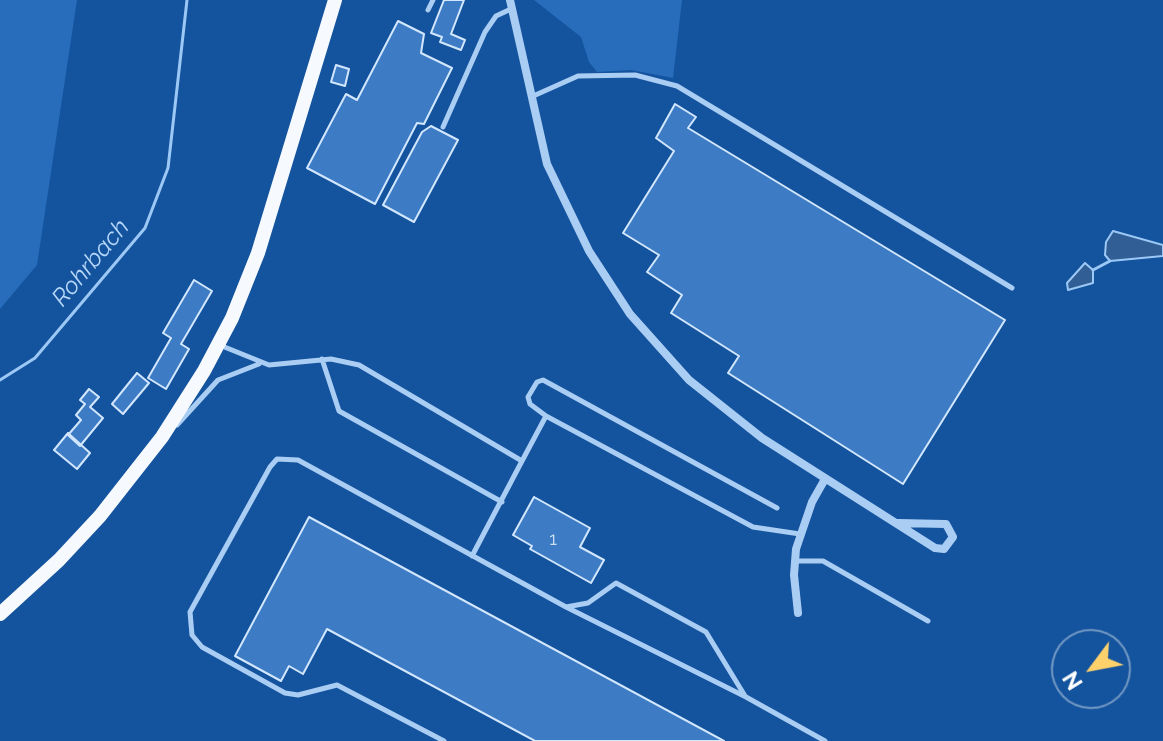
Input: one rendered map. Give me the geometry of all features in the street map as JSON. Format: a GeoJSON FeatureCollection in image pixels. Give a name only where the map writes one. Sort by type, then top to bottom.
{"type":"FeatureCollection","features":[{"type":"Feature","properties":{"kind":"main road"},"geometry":{"type":"LineString","coordinates":[[0,614],[59,560],[124,487],[162,437],[219,344],[258,253],[335,0]]}},
{"type":"Feature","properties":{"kind":"street"},"geometry":{"type":"LineString","coordinates":[[511,4],[547,164],[600,270],[630,314],[672,363],[711,400],[762,438],[825,479],[940,549],[948,546],[953,537],[946,524],[898,523]]}},
{"type":"Feature","properties":{"kind":"street"},"geometry":{"type":"LineString","coordinates":[[798,613],[795,561],[800,534],[825,479]]}},
{"type":"Feature","properties":{"kind":"lane"},"geometry":{"type":"LineString","coordinates":[[428,10],[433,0]]}},
{"type":"Feature","properties":{"kind":"lane"},"geometry":{"type":"LineString","coordinates":[[443,127],[485,32],[496,16],[511,4]]}},
{"type":"Feature","properties":{"kind":"lane"},"geometry":{"type":"LineString","coordinates":[[530,98],[578,76],[635,75],[677,86],[1012,288]]}},
{"type":"Feature","properties":{"kind":"lane"},"geometry":{"type":"LineString","coordinates":[[219,344],[260,364],[278,366],[322,359],[359,365],[522,461]]}},
{"type":"Feature","properties":{"kind":"lane"},"geometry":{"type":"LineString","coordinates":[[322,359],[339,411],[502,502]]}},
{"type":"Feature","properties":{"kind":"lane"},"geometry":{"type":"LineString","coordinates":[[162,437],[218,380],[260,364]]}},
{"type":"Feature","properties":{"kind":"lane"},"geometry":{"type":"LineString","coordinates":[[777,508],[543,380],[537,382],[528,397],[530,404],[546,416],[753,527],[800,534]]}},
{"type":"Feature","properties":{"kind":"lane"},"geometry":{"type":"LineString","coordinates":[[472,556],[546,416]]}},
{"type":"Feature","properties":{"kind":"lane"},"geometry":{"type":"LineString","coordinates":[[444,741],[337,685],[298,695],[285,693],[202,647],[192,635],[189,619],[270,467],[282,457],[298,460],[566,607],[746,697],[825,741]]}},
{"type":"Feature","properties":{"kind":"lane"},"geometry":{"type":"LineString","coordinates":[[795,561],[823,561],[928,621]]}},
{"type":"Feature","properties":{"kind":"lane"},"geometry":{"type":"LineString","coordinates":[[566,607],[588,603],[616,583],[706,632],[746,697]]}},
{"type":"Feature","properties":{"kind":"shaded area"},"geometry":{"type":"Polygon","coordinates":[[[0,0],[77,0],[37,265],[0,309],[0,0]]]}},
{"type":"Feature","properties":{"kind":"shaded area"},"geometry":{"type":"Polygon","coordinates":[[[534,0],[682,0],[673,78],[631,70],[597,72],[589,62],[581,37],[534,0]]]}},
{"type":"Feature","properties":{"kind":"shaded area"},"geometry":{"type":"Polygon","coordinates":[[[1113,231],[1163,245],[1163,256],[1110,261],[1105,255],[1106,242],[1113,231]]]}},
{"type":"Feature","properties":{"kind":"shaded area"},"geometry":{"type":"Polygon","coordinates":[[[1085,263],[1093,270],[1093,283],[1068,290],[1067,283],[1085,263]]]}},
{"type":"Feature","properties":{"kind":"building"},"geometry":{"type":"Polygon","coordinates":[[[444,0],[464,0],[451,34],[465,40],[461,50],[440,42],[442,37],[431,33],[444,0]]]}},
{"type":"Feature","properties":{"kind":"building"},"geometry":{"type":"Polygon","coordinates":[[[398,21],[424,34],[421,53],[452,68],[424,124],[417,123],[375,204],[307,168],[346,94],[357,100],[398,21]]]}},
{"type":"Feature","properties":{"kind":"building"},"geometry":{"type":"Polygon","coordinates":[[[336,65],[349,69],[345,86],[331,82],[336,65]]]}},
{"type":"Feature","properties":{"kind":"building"},"geometry":{"type":"Polygon","coordinates":[[[675,104],[696,117],[688,128],[1005,320],[903,484],[728,373],[739,356],[671,313],[682,295],[647,272],[659,255],[623,233],[674,151],[656,138],[675,104]]]}},
{"type":"Feature","properties":{"kind":"building"},"geometry":{"type":"Polygon","coordinates":[[[431,126],[458,140],[414,222],[383,205],[422,132],[431,126]]]}},
{"type":"Feature","properties":{"kind":"building"},"geometry":{"type":"Polygon","coordinates":[[[194,280],[212,291],[181,344],[189,349],[166,389],[148,378],[171,338],[163,333],[194,280]]]}},
{"type":"Feature","properties":{"kind":"building"},"geometry":{"type":"Polygon","coordinates":[[[137,373],[149,383],[123,414],[112,404],[137,373]]]}},
{"type":"Feature","properties":{"kind":"building"},"geometry":{"type":"Polygon","coordinates":[[[89,389],[99,397],[90,407],[103,418],[80,446],[68,435],[81,420],[76,415],[85,404],[80,400],[89,389]]]}},
{"type":"Feature","properties":{"kind":"building"},"geometry":{"type":"Polygon","coordinates":[[[68,433],[90,453],[77,469],[54,450],[68,433]]]}},
{"type":"Feature","properties":{"kind":"building"},"geometry":{"type":"Polygon","coordinates":[[[534,497],[590,528],[580,547],[604,560],[591,583],[530,549],[532,546],[513,535],[534,497]]]}},
{"type":"Feature","properties":{"kind":"building"},"geometry":{"type":"Polygon","coordinates":[[[309,517],[724,741],[535,741],[327,629],[303,674],[289,666],[281,681],[235,656],[309,517]]]}},
{"type":"Feature","properties":{"kind":"waterway","name":"Rohrbach"},"geometry":{"type":"LineString","coordinates":[[0,380],[35,358],[145,228],[168,168],[187,0]]}},
{"type":"Feature","properties":{"kind":"waterway"},"geometry":{"type":"LineString","coordinates":[[1093,270],[1110,261]]}}]}
